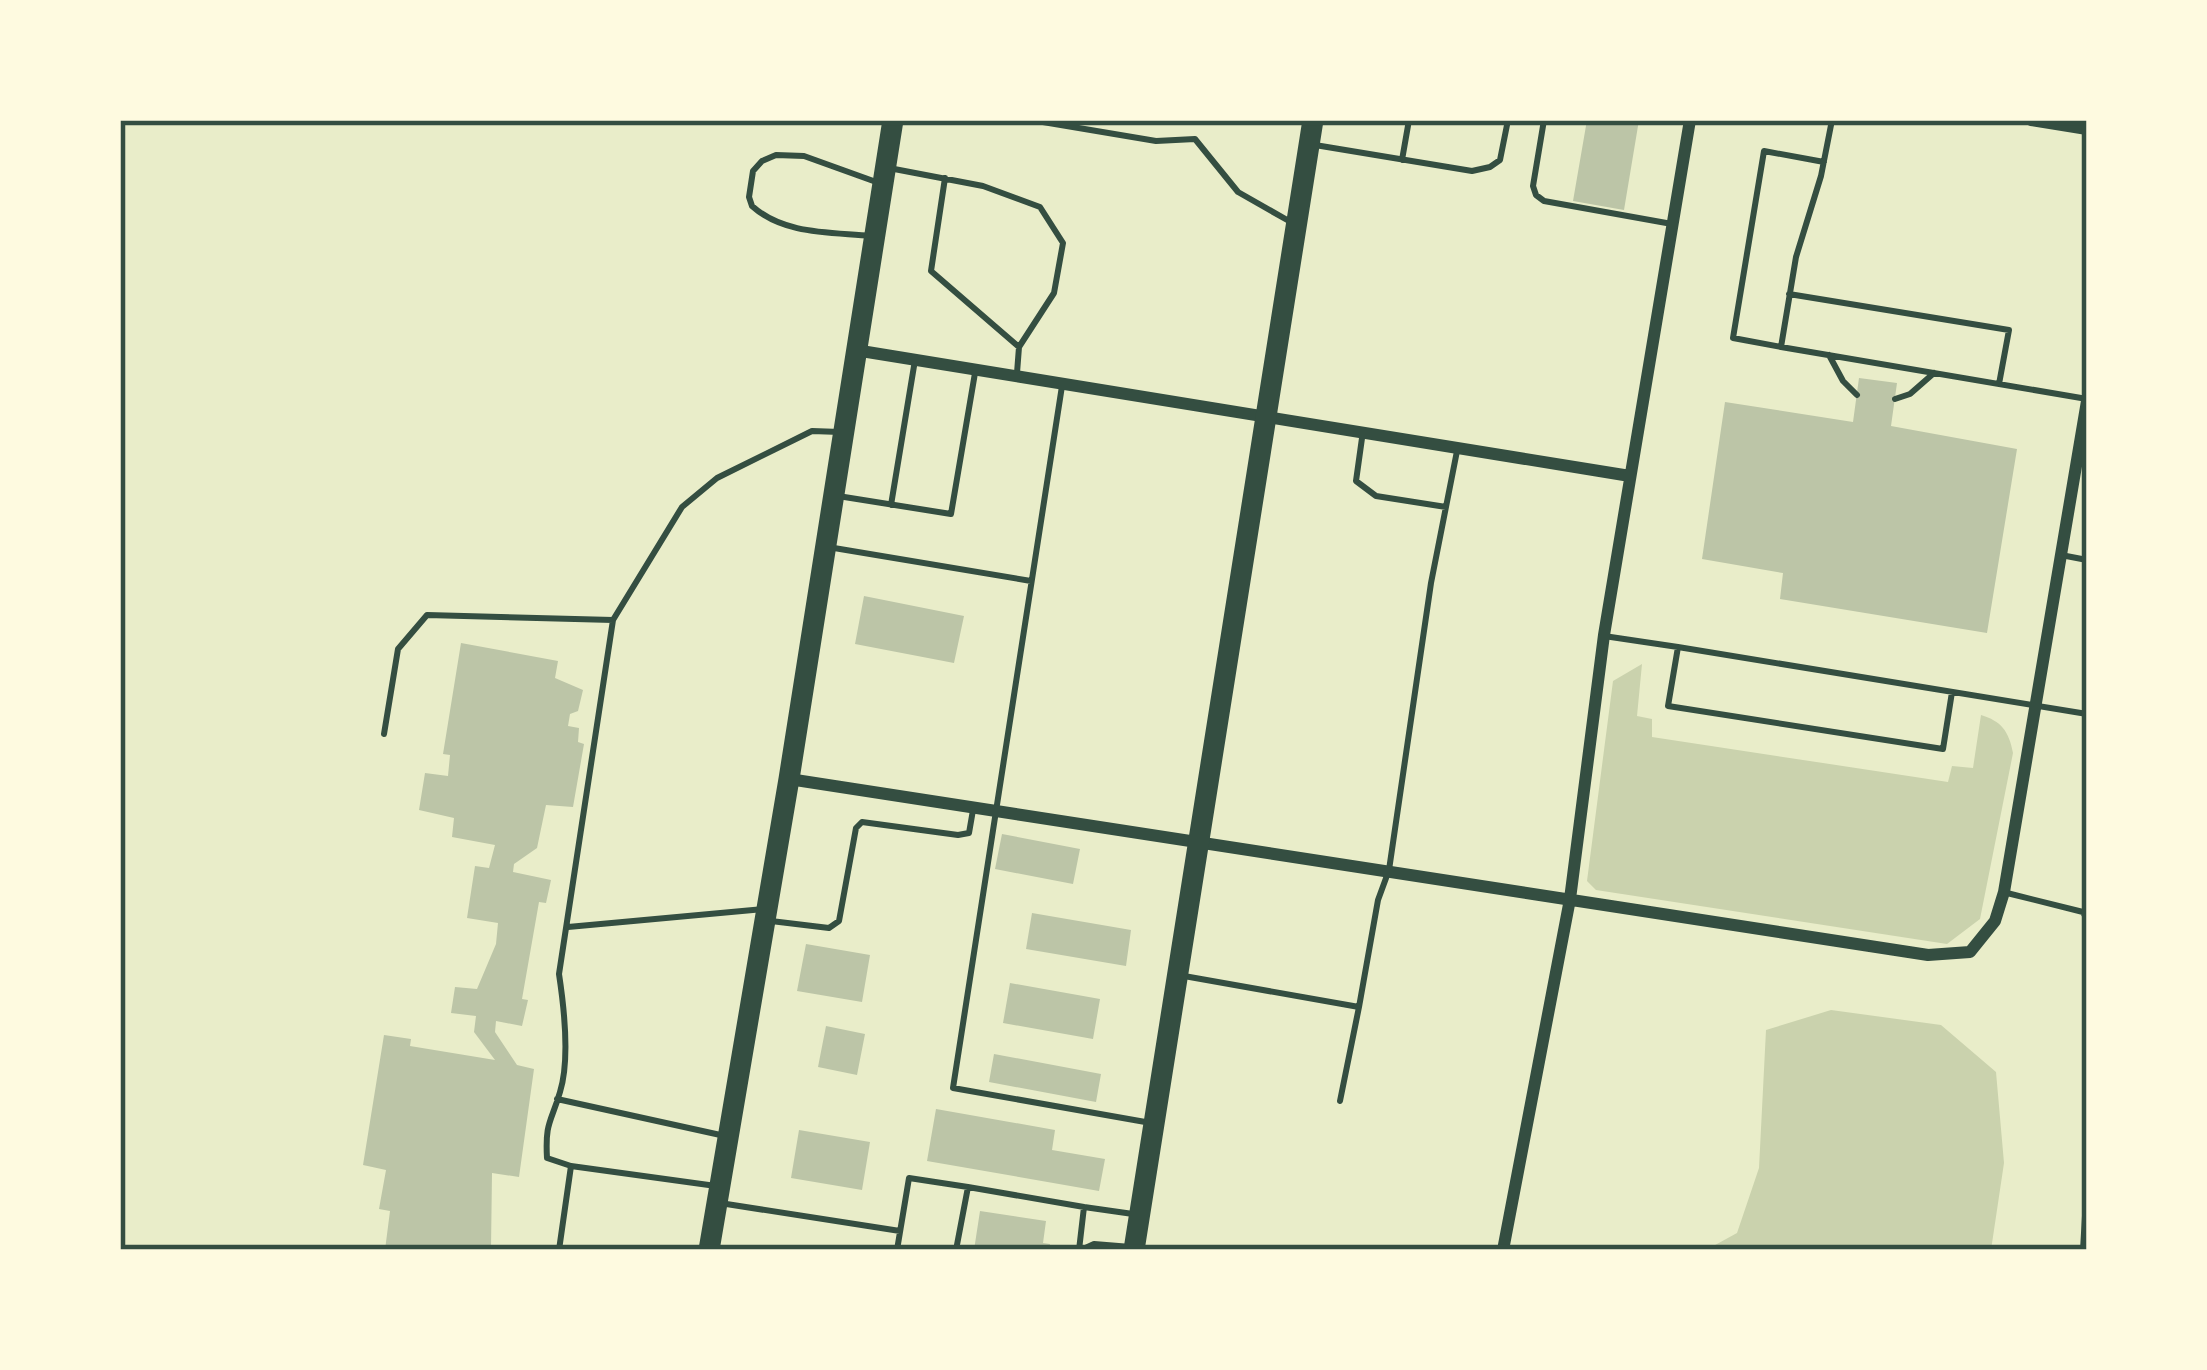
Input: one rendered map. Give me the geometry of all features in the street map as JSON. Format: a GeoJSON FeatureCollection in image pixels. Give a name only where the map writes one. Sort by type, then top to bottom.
{"type":"FeatureCollection","features":[{"type":"Feature","properties":{"kind":"main road"},"geometry":{"type":"LineString","coordinates":[[709,1250],[893,120]]}},
{"type":"Feature","properties":{"kind":"main road"},"geometry":{"type":"LineString","coordinates":[[1134,1249],[1313,120]]}},
{"type":"Feature","properties":{"kind":"street"},"geometry":{"type":"LineString","coordinates":[[1503,1250],[1570,899],[1604,635],[1690,120]]}},
{"type":"Feature","properties":{"kind":"street"},"geometry":{"type":"LineString","coordinates":[[2031,120],[2087,129]]}},
{"type":"Feature","properties":{"kind":"street"},"geometry":{"type":"LineString","coordinates":[[855,350],[1630,476]]}},
{"type":"Feature","properties":{"kind":"street"},"geometry":{"type":"LineString","coordinates":[[789,779],[1928,955],[1970,952],[1996,921],[2004,892],[2087,400]]}},
{"type":"Feature","properties":{"kind":"lane"},"geometry":{"type":"LineString","coordinates":[[1031,120],[1156,140],[1195,139],[1238,192],[1298,224]]}},
{"type":"Feature","properties":{"kind":"lane"},"geometry":{"type":"LineString","coordinates":[[1402,160],[1409,120]]}},
{"type":"Feature","properties":{"kind":"lane"},"geometry":{"type":"LineString","coordinates":[[1310,145],[1472,171],[1500,160],[1508,120]]}},
{"type":"Feature","properties":{"kind":"lane"},"geometry":{"type":"LineString","coordinates":[[1544,120],[1533,186],[1536,196],[1672,224]]}},
{"type":"Feature","properties":{"kind":"lane"},"geometry":{"type":"LineString","coordinates":[[1781,347],[1796,257],[1832,120]]}},
{"type":"Feature","properties":{"kind":"lane"},"geometry":{"type":"LineString","coordinates":[[1824,163],[1764,151],[1733,338],[2087,400]]}},
{"type":"Feature","properties":{"kind":"lane"},"geometry":{"type":"LineString","coordinates":[[874,236],[774,221],[752,206],[753,171],[762,161],[788,153],[884,175],[983,185],[1040,207],[1064,243],[1054,293],[1019,346],[1016,376]]}},
{"type":"Feature","properties":{"kind":"lane"},"geometry":{"type":"LineString","coordinates":[[945,178],[931,272],[1019,346]]}},
{"type":"Feature","properties":{"kind":"lane"},"geometry":{"type":"LineString","coordinates":[[1790,294],[2008,330],[1999,384]]}},
{"type":"Feature","properties":{"kind":"lane"},"geometry":{"type":"LineString","coordinates":[[1829,355],[1843,381],[1857,394]]}},
{"type":"Feature","properties":{"kind":"lane"},"geometry":{"type":"LineString","coordinates":[[891,505],[915,360]]}},
{"type":"Feature","properties":{"kind":"lane"},"geometry":{"type":"LineString","coordinates":[[833,495],[951,514],[976,369]]}},
{"type":"Feature","properties":{"kind":"lane"},"geometry":{"type":"LineString","coordinates":[[1895,398],[1910,394],[1934,373]]}},
{"type":"Feature","properties":{"kind":"lane"},"geometry":{"type":"LineString","coordinates":[[1062,383],[953,1088],[1155,1123]]}},
{"type":"Feature","properties":{"kind":"lane"},"geometry":{"type":"LineString","coordinates":[[843,432],[812,431],[716,478],[682,507],[613,620],[559,974],[565,1013],[562,1090],[545,1125],[547,1158],[900,1231]]}},
{"type":"Feature","properties":{"kind":"lane"},"geometry":{"type":"LineString","coordinates":[[1363,431],[1356,482],[1376,496],[1446,507]]}},
{"type":"Feature","properties":{"kind":"lane"},"geometry":{"type":"LineString","coordinates":[[1340,1101],[1378,900],[1388,871],[1458,448]]}},
{"type":"Feature","properties":{"kind":"lane"},"geometry":{"type":"LineString","coordinates":[[825,547],[1031,580]]}},
{"type":"Feature","properties":{"kind":"lane"},"geometry":{"type":"LineString","coordinates":[[2060,555],[2087,560]]}},
{"type":"Feature","properties":{"kind":"lane"},"geometry":{"type":"LineString","coordinates":[[384,734],[398,649],[428,614],[529,621],[613,620]]}},
{"type":"Feature","properties":{"kind":"lane"},"geometry":{"type":"LineString","coordinates":[[1604,635],[2087,714]]}},
{"type":"Feature","properties":{"kind":"lane"},"geometry":{"type":"LineString","coordinates":[[1678,647],[1668,706],[1943,749],[1952,692]]}},
{"type":"Feature","properties":{"kind":"lane"},"geometry":{"type":"LineString","coordinates":[[567,927],[766,915],[829,928],[839,921],[856,828],[862,822],[958,835],[969,833],[974,807]]}},
{"type":"Feature","properties":{"kind":"lane"},"geometry":{"type":"LineString","coordinates":[[2004,892],[2086,914]]}},
{"type":"Feature","properties":{"kind":"lane"},"geometry":{"type":"LineString","coordinates":[[1179,975],[1359,1007]]}},
{"type":"Feature","properties":{"kind":"lane"},"geometry":{"type":"LineString","coordinates":[[557,1099],[728,1137]]}},
{"type":"Feature","properties":{"kind":"lane"},"geometry":{"type":"LineString","coordinates":[[559,1250],[571,1166]]}},
{"type":"Feature","properties":{"kind":"lane"},"geometry":{"type":"LineString","coordinates":[[897,1250],[909,1178],[1140,1216]]}},
{"type":"Feature","properties":{"kind":"lane"},"geometry":{"type":"LineString","coordinates":[[2083,1250],[2087,1182]]}},
{"type":"Feature","properties":{"kind":"lane"},"geometry":{"type":"LineString","coordinates":[[956,1250],[968,1187]]}},
{"type":"Feature","properties":{"kind":"lane"},"geometry":{"type":"LineString","coordinates":[[1084,1207],[1080,1250],[1094,1244],[1134,1249]]}},
{"type":"Feature","properties":{"kind":"green space"},"geometry":{"type":"Polygon","coordinates":[[[1642,664],[1637,716],[1652,719],[1652,737],[1948,782],[1952,766],[1973,768],[1981,715],[1994,720],[2006,733],[2013,753],[1980,919],[1947,944],[1596,890],[1587,881],[1613,681],[1642,664]]]}},
{"type":"Feature","properties":{"kind":"green space"},"geometry":{"type":"Polygon","coordinates":[[[1831,1010],[1941,1025],[1996,1072],[2004,1163],[1991,1250],[1706,1250],[1737,1233],[1759,1168],[1766,1030],[1831,1010]]]}},
{"type":"Feature","properties":{"kind":"building"},"geometry":{"type":"Polygon","coordinates":[[[1587,120],[1639,120],[1624,210],[1573,201],[1587,120]]]}},
{"type":"Feature","properties":{"kind":"building"},"geometry":{"type":"Polygon","coordinates":[[[1859,378],[1897,383],[1891,426],[2017,449],[1987,633],[1780,599],[1783,573],[1702,559],[1725,402],[1853,422],[1859,378]]]}},
{"type":"Feature","properties":{"kind":"building"},"geometry":{"type":"Polygon","coordinates":[[[864,596],[964,616],[954,663],[855,644],[864,596]]]}},
{"type":"Feature","properties":{"kind":"building"},"geometry":{"type":"Polygon","coordinates":[[[461,643],[558,661],[555,678],[583,690],[568,726],[579,728],[578,742],[584,744],[573,807],[546,805],[537,848],[514,864],[513,872],[551,880],[546,903],[539,902],[522,999],[528,1000],[522,1026],[496,1021],[495,1032],[517,1065],[534,1069],[519,1177],[492,1173],[491,1248],[385,1250],[390,1211],[379,1209],[386,1170],[363,1165],[384,1035],[411,1039],[410,1046],[495,1060],[474,1032],[476,1016],[451,1013],[455,987],[477,989],[496,944],[498,923],[467,918],[475,866],[489,868],[495,845],[452,837],[454,818],[419,810],[425,773],[448,776],[450,755],[443,754],[461,643]]]}},
{"type":"Feature","properties":{"kind":"building"},"geometry":{"type":"Polygon","coordinates":[[[1002,834],[1080,849],[1073,884],[995,869],[1002,834]]]}},
{"type":"Feature","properties":{"kind":"building"},"geometry":{"type":"Polygon","coordinates":[[[1032,913],[1131,930],[1126,966],[1026,949],[1032,913]]]}},
{"type":"Feature","properties":{"kind":"building"},"geometry":{"type":"Polygon","coordinates":[[[806,944],[870,955],[862,1002],[797,991],[806,944]]]}},
{"type":"Feature","properties":{"kind":"building"},"geometry":{"type":"Polygon","coordinates":[[[1010,983],[1100,999],[1093,1039],[1003,1023],[1010,983]]]}},
{"type":"Feature","properties":{"kind":"building"},"geometry":{"type":"Polygon","coordinates":[[[826,1026],[865,1034],[857,1075],[818,1067],[826,1026]]]}},
{"type":"Feature","properties":{"kind":"building"},"geometry":{"type":"Polygon","coordinates":[[[994,1054],[1101,1074],[1096,1102],[989,1082],[994,1054]]]}},
{"type":"Feature","properties":{"kind":"building"},"geometry":{"type":"Polygon","coordinates":[[[936,1109],[1055,1130],[1052,1150],[1105,1159],[1099,1191],[927,1161],[936,1109]]]}},
{"type":"Feature","properties":{"kind":"building"},"geometry":{"type":"Polygon","coordinates":[[[799,1130],[870,1142],[862,1190],[791,1178],[799,1130]]]}},
{"type":"Feature","properties":{"kind":"building"},"geometry":{"type":"Polygon","coordinates":[[[980,1211],[1046,1221],[1043,1243],[1050,1244],[1049,1250],[974,1250],[980,1211]]]}}]}
